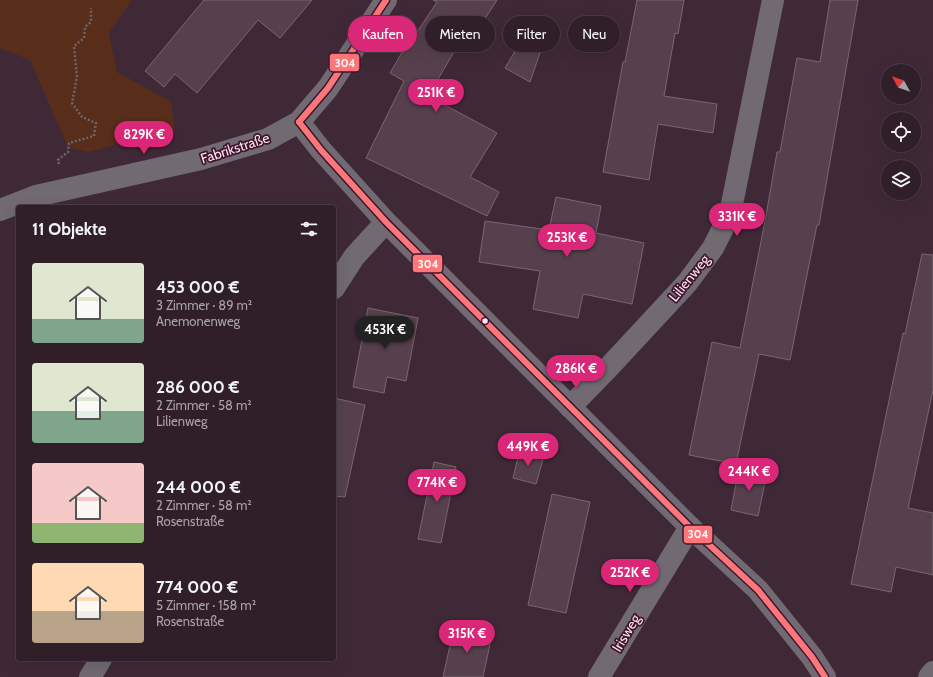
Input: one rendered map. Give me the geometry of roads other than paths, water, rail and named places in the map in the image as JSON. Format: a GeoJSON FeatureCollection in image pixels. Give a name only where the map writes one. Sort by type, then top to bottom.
{"type":"FeatureCollection","features":[{"type":"Feature","properties":{"kind":"street","name":"Fabrikstraße"},"geometry":{"type":"LineString","coordinates":[[0,210],[36,196],[201,160],[268,139],[299,122],[328,88],[386,0]]}},
{"type":"Feature","properties":{"kind":"street","name":"Lilienweg"},"geometry":{"type":"LineString","coordinates":[[570,407],[609,368],[687,283],[713,248],[730,214],[773,0]]}},
{"type":"Feature","properties":{"kind":"street"},"geometry":{"type":"LineString","coordinates":[[299,122],[321,150],[386,222],[690,527],[758,590],[812,657],[825,677]]}},
{"type":"Feature","properties":{"kind":"street"},"geometry":{"type":"LineString","coordinates":[[336,285],[354,257],[386,222]]}},
{"type":"Feature","properties":{"kind":"street","name":"Irisweg"},"geometry":{"type":"LineString","coordinates":[[599,677],[690,527]]}},
{"type":"Feature","properties":{"kind":"street"},"geometry":{"type":"LineString","coordinates":[[90,677],[100,661]]}},
{"type":"Feature","properties":{"kind":"street"},"geometry":{"type":"LineString","coordinates":[[929,677],[933,672]]}}]}
